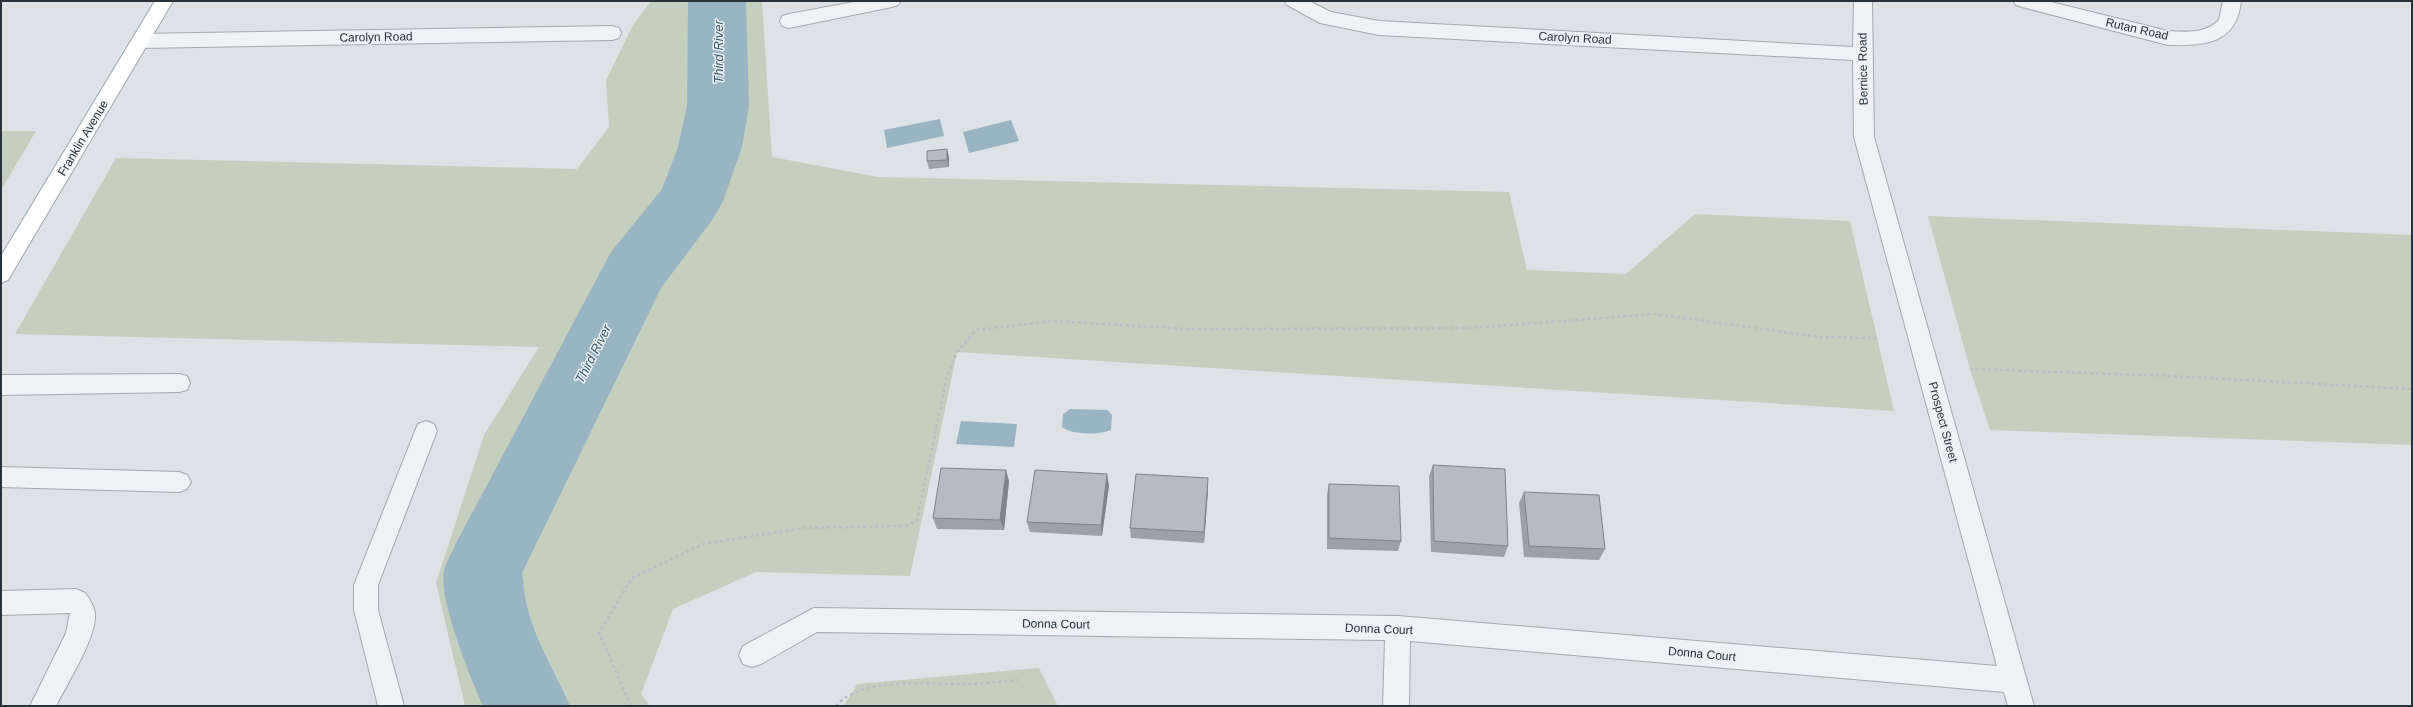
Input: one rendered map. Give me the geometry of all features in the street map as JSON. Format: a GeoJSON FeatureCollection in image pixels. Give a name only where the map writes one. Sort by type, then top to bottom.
{"type":"FeatureCollection","features":[{"type":"Feature","properties":{"kind":"main road","name":"Franklin Avenue"},"geometry":{"type":"LineString","coordinates":[[1,274],[164,1]]}},
{"type":"Feature","properties":{"kind":"street"},"geometry":{"type":"LineString","coordinates":[[789,21],[892,1]]}},
{"type":"Feature","properties":{"kind":"street","name":"Carolyn Road"},"geometry":{"type":"LineString","coordinates":[[1293,1],[1327,18],[1379,28],[1862,54]]}},
{"type":"Feature","properties":{"kind":"street","name":"Bernice Road"},"geometry":{"type":"LineString","coordinates":[[1863,1],[1862,54],[1864,137]]}},
{"type":"Feature","properties":{"kind":"street","name":"Rutan Road"},"geometry":{"type":"LineString","coordinates":[[2022,1],[2168,38],[2190,39],[2210,35],[2224,28],[2231,16],[2232,1]]}},
{"type":"Feature","properties":{"kind":"street","name":"Carolyn Road"},"geometry":{"type":"LineString","coordinates":[[140,41],[612,33]]}},
{"type":"Feature","properties":{"kind":"street","name":"Prospect Street"},"geometry":{"type":"LineString","coordinates":[[1864,137],[2021,706]]}},
{"type":"Feature","properties":{"kind":"street"},"geometry":{"type":"LineString","coordinates":[[1,385],[178,383]]}},
{"type":"Feature","properties":{"kind":"street"},"geometry":{"type":"LineString","coordinates":[[391,706],[378,662],[366,610],[366,585],[426,431]]}},
{"type":"Feature","properties":{"kind":"street"},"geometry":{"type":"LineString","coordinates":[[1,477],[180,482]]}},
{"type":"Feature","properties":{"kind":"street"},"geometry":{"type":"LineString","coordinates":[[1,603],[76,601],[81,608],[83,619],[75,640],[43,706]]}},
{"type":"Feature","properties":{"kind":"street","name":"Donna Court"},"geometry":{"type":"LineString","coordinates":[[752,655],[814,620],[1398,628],[2014,680]]}},
{"type":"Feature","properties":{"kind":"street"},"geometry":{"type":"LineString","coordinates":[[1396,706],[1398,628]]}},
{"type":"Feature","properties":{"kind":"path"},"geometry":{"type":"LineString","coordinates":[[631,706],[599,633],[632,578],[703,544],[804,528],[906,526],[917,520],[947,377],[957,352],[976,330],[1052,321],[1190,329],[1470,328],[1655,314],[1820,337],[1878,338]]}},
{"type":"Feature","properties":{"kind":"path"},"geometry":{"type":"LineString","coordinates":[[1970,369],[2171,376],[2412,389]]}},
{"type":"Feature","properties":{"kind":"path"},"geometry":{"type":"LineString","coordinates":[[836,706],[844,697],[885,684],[967,684],[1018,680]]}},
{"type":"Feature","properties":{"kind":"green space"},"geometry":{"type":"Polygon","coordinates":[[[651,1],[762,1],[772,157],[878,177],[1509,192],[1527,270],[1626,274],[1695,214],[1850,221],[1894,411],[957,352],[910,576],[756,572],[673,609],[641,694],[650,706],[465,706],[436,583],[484,435],[539,347],[15,334],[116,158],[577,169],[609,127],[606,80],[633,25],[651,1]]]}},
{"type":"Feature","properties":{"kind":"green space"},"geometry":{"type":"Polygon","coordinates":[[[1,131],[36,131],[1,190],[1,131]]]}},
{"type":"Feature","properties":{"kind":"green space"},"geometry":{"type":"Polygon","coordinates":[[[1928,216],[2412,235],[2412,445],[1990,430],[1970,369],[1928,216]]]}},
{"type":"Feature","properties":{"kind":"green space"},"geometry":{"type":"Polygon","coordinates":[[[1039,668],[1058,706],[844,706],[857,684],[1039,668]]]}},
{"type":"Feature","properties":{"kind":"water"},"geometry":{"type":"Polygon","coordinates":[[[940,119],[944,136],[887,148],[884,130],[940,119]]]}},
{"type":"Feature","properties":{"kind":"water"},"geometry":{"type":"Polygon","coordinates":[[[1011,120],[1019,141],[969,153],[963,132],[1011,120]]]}},
{"type":"Feature","properties":{"kind":"water"},"geometry":{"type":"Polygon","coordinates":[[[1070,409],[1107,410],[1112,415],[1111,430],[1100,433],[1079,433],[1066,430],[1062,427],[1063,414],[1070,409]]]}},
{"type":"Feature","properties":{"kind":"water"},"geometry":{"type":"Polygon","coordinates":[[[961,421],[1017,424],[1014,447],[956,444],[961,421]]]}},
{"type":"Feature","properties":{"kind":"building"},"geometry":{"type":"Polygon","coordinates":[[[947,149],[947,160],[927,161],[927,151],[947,149]]]}},
{"type":"Feature","properties":{"kind":"building"},"geometry":{"type":"Polygon","coordinates":[[[1433,465],[1505,469],[1508,546],[1434,541],[1433,465]]]}},
{"type":"Feature","properties":{"kind":"building"},"geometry":{"type":"Polygon","coordinates":[[[941,468],[1006,470],[1000,520],[933,518],[941,468]]]}},
{"type":"Feature","properties":{"kind":"building"},"geometry":{"type":"Polygon","coordinates":[[[1035,470],[1107,474],[1101,525],[1027,522],[1035,470]]]}},
{"type":"Feature","properties":{"kind":"building"},"geometry":{"type":"Polygon","coordinates":[[[1136,474],[1208,478],[1204,532],[1130,528],[1136,474]]]}},
{"type":"Feature","properties":{"kind":"building"},"geometry":{"type":"Polygon","coordinates":[[[1329,484],[1399,486],[1401,541],[1329,538],[1329,484]]]}},
{"type":"Feature","properties":{"kind":"building"},"geometry":{"type":"Polygon","coordinates":[[[1524,492],[1599,495],[1605,549],[1529,546],[1524,492]]]}},
{"type":"Feature","properties":{"kind":"waterway","name":"Third River"},"geometry":{"type":"LineString","coordinates":[[528,706],[512,677],[487,607],[483,571],[635,271],[690,201],[710,147],[718,106],[717,1]]}}]}
